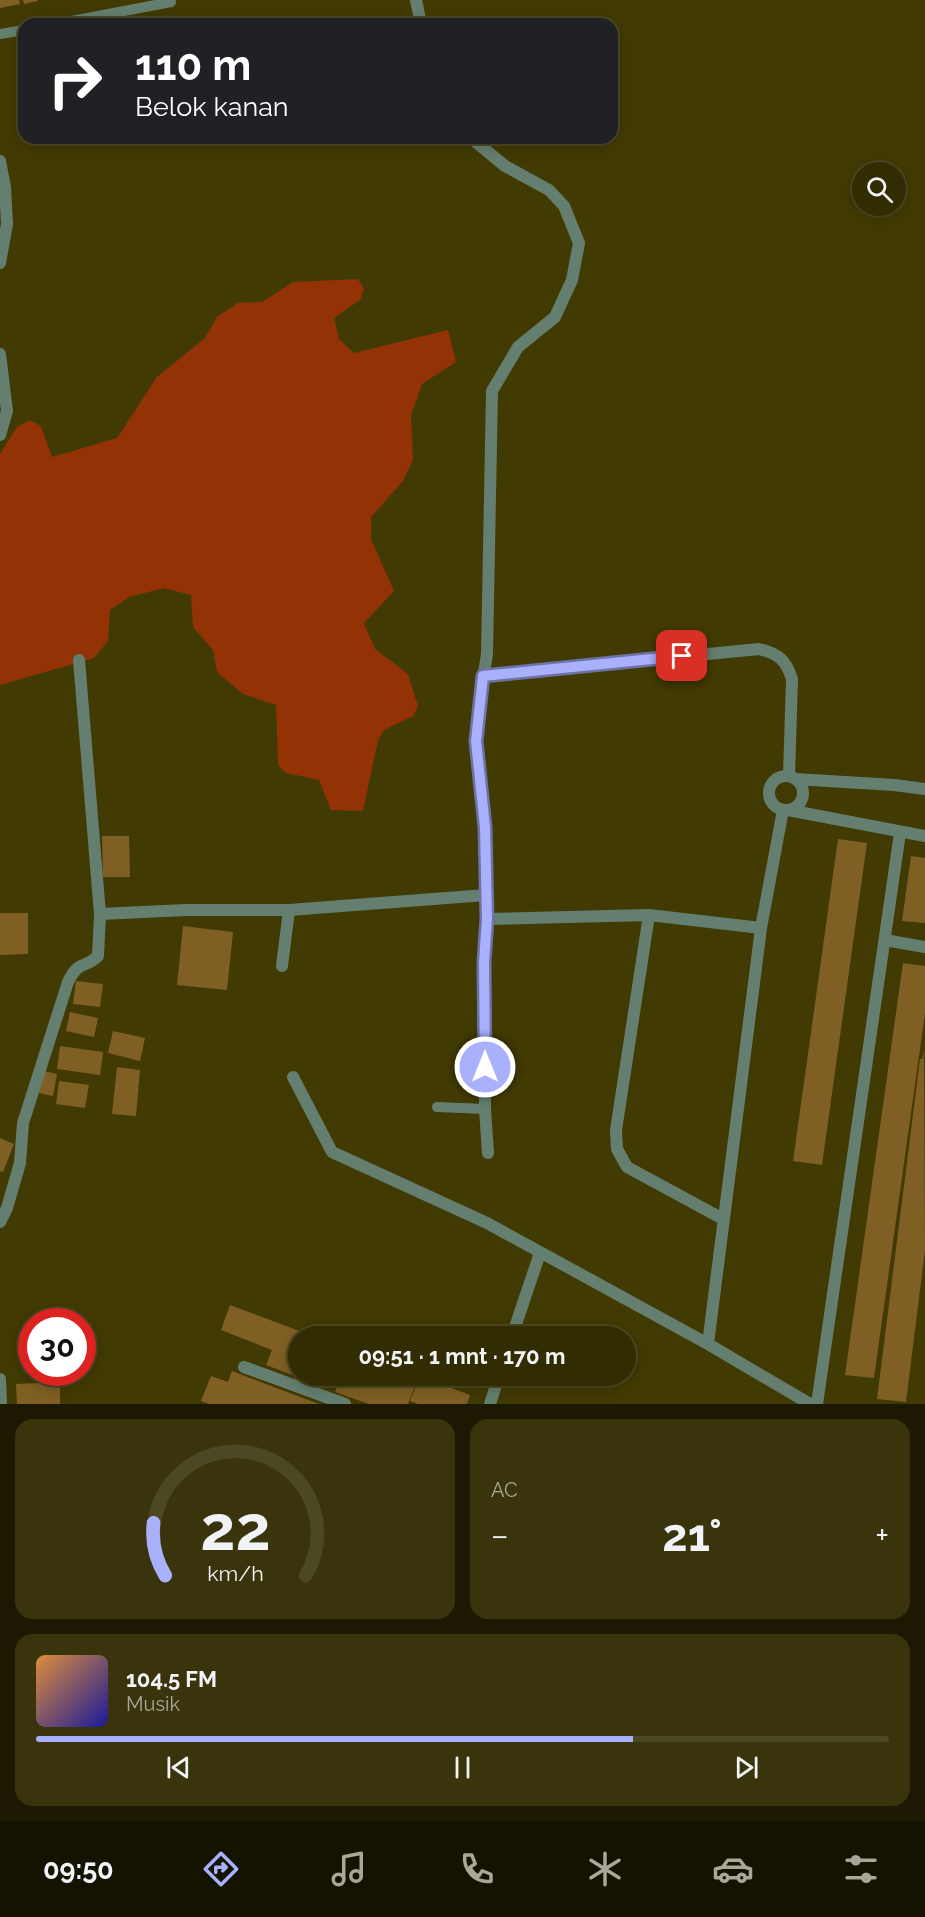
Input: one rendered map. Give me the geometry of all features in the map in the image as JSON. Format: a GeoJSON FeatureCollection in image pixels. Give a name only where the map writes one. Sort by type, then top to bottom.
{"type":"FeatureCollection","features":[{"type":"Feature","properties":{"kind":"street"},"geometry":{"type":"LineString","coordinates":[[416,0],[420,18]]}},
{"type":"Feature","properties":{"kind":"street"},"geometry":{"type":"LineString","coordinates":[[478,144],[506,166],[549,190],[564,206],[579,243],[573,280],[555,317],[518,347],[492,390],[487,654],[476,741],[485,827],[487,919],[484,962],[485,1109],[488,1153]]}},
{"type":"Feature","properties":{"kind":"street"},"geometry":{"type":"LineString","coordinates":[[0,161],[5,187],[7,224],[0,263]]}},
{"type":"Feature","properties":{"kind":"street"},"geometry":{"type":"LineString","coordinates":[[0,354],[7,411],[0,435]]}},
{"type":"Feature","properties":{"kind":"street"},"geometry":{"type":"LineString","coordinates":[[483,676],[759,649],[774,652],[789,668],[792,679],[792,778],[802,788],[803,794],[799,804],[786,810]]}},
{"type":"Feature","properties":{"kind":"street"},"geometry":{"type":"LineString","coordinates":[[0,1222],[7,1208],[20,1163],[23,1123],[68,982],[74,969],[82,964],[92,963],[98,956],[100,914],[79,660]]}},
{"type":"Feature","properties":{"kind":"street"},"geometry":{"type":"LineString","coordinates":[[925,789],[894,784],[784,776],[774,780],[769,790],[770,801],[778,808],[925,836]]}},
{"type":"Feature","properties":{"kind":"street"},"geometry":{"type":"LineString","coordinates":[[708,1344],[760,928],[786,810]]}},
{"type":"Feature","properties":{"kind":"street"},"geometry":{"type":"LineString","coordinates":[[818,1404],[900,832]]}},
{"type":"Feature","properties":{"kind":"street"},"geometry":{"type":"LineString","coordinates":[[100,914],[186,910],[289,910],[486,895]]}},
{"type":"Feature","properties":{"kind":"street"},"geometry":{"type":"LineString","coordinates":[[282,966],[289,910]]}},
{"type":"Feature","properties":{"kind":"street"},"geometry":{"type":"LineString","coordinates":[[487,919],[649,915],[760,928]]}},
{"type":"Feature","properties":{"kind":"street"},"geometry":{"type":"LineString","coordinates":[[649,915],[616,1130],[617,1149],[627,1167],[723,1220]]}},
{"type":"Feature","properties":{"kind":"street"},"geometry":{"type":"LineString","coordinates":[[885,940],[925,947]]}},
{"type":"Feature","properties":{"kind":"street"},"geometry":{"type":"LineString","coordinates":[[293,1077],[332,1152],[487,1223],[708,1344],[810,1404]]}},
{"type":"Feature","properties":{"kind":"street"},"geometry":{"type":"LineString","coordinates":[[515,1326],[540,1253]]}},
{"type":"Feature","properties":{"kind":"street"},"geometry":{"type":"LineString","coordinates":[[244,1367],[345,1404]]}},
{"type":"Feature","properties":{"kind":"street"},"geometry":{"type":"LineString","coordinates":[[0,1379],[2,1404]]}},
{"type":"Feature","properties":{"kind":"street"},"geometry":{"type":"LineString","coordinates":[[490,1404],[496,1386]]}},
{"type":"Feature","properties":{"kind":"lane"},"geometry":{"type":"LineString","coordinates":[[87,18],[171,2]]}},
{"type":"Feature","properties":{"kind":"lane"},"geometry":{"type":"LineString","coordinates":[[0,34],[18,31]]}},
{"type":"Feature","properties":{"kind":"lane"},"geometry":{"type":"LineString","coordinates":[[437,1107],[485,1109]]}},
{"type":"Feature","properties":{"kind":"shaded area"},"geometry":{"type":"Polygon","coordinates":[[[358,279],[364,289],[360,300],[334,318],[339,339],[354,353],[448,330],[456,362],[422,384],[411,415],[413,460],[403,481],[371,517],[371,539],[394,591],[364,623],[375,649],[408,674],[418,706],[413,716],[384,730],[378,740],[363,811],[331,810],[319,780],[286,773],[278,765],[276,705],[243,694],[217,672],[213,650],[193,627],[191,595],[164,588],[129,597],[110,610],[108,641],[94,658],[0,685],[0,454],[17,427],[30,420],[41,426],[52,457],[117,438],[157,377],[205,338],[217,317],[238,303],[262,302],[293,282],[358,279]]]}},
{"type":"Feature","properties":{"kind":"building"},"geometry":{"type":"Polygon","coordinates":[[[0,0],[19,0],[20,4],[0,8],[0,0]]]}},
{"type":"Feature","properties":{"kind":"building"},"geometry":{"type":"Polygon","coordinates":[[[23,0],[38,0],[38,1],[24,4],[23,0]]]}},
{"type":"Feature","properties":{"kind":"building"},"geometry":{"type":"Polygon","coordinates":[[[102,836],[129,836],[130,877],[103,877],[102,836]]]}},
{"type":"Feature","properties":{"kind":"building"},"geometry":{"type":"Polygon","coordinates":[[[838,839],[867,843],[822,1165],[793,1161],[838,839]]]}},
{"type":"Feature","properties":{"kind":"building"},"geometry":{"type":"Polygon","coordinates":[[[911,856],[925,858],[925,923],[902,921],[911,856]]]}},
{"type":"Feature","properties":{"kind":"building"},"geometry":{"type":"Polygon","coordinates":[[[0,913],[28,913],[28,954],[0,955],[0,913]]]}},
{"type":"Feature","properties":{"kind":"building"},"geometry":{"type":"Polygon","coordinates":[[[183,926],[233,932],[227,990],[177,985],[183,926]]]}},
{"type":"Feature","properties":{"kind":"building"},"geometry":{"type":"Polygon","coordinates":[[[903,963],[925,966],[925,1013],[874,1378],[845,1375],[903,963]]]}},
{"type":"Feature","properties":{"kind":"building"},"geometry":{"type":"Polygon","coordinates":[[[76,981],[103,984],[100,1007],[73,1004],[76,981]]]}},
{"type":"Feature","properties":{"kind":"building"},"geometry":{"type":"Polygon","coordinates":[[[70,1012],[98,1018],[94,1037],[66,1031],[70,1012]]]}},
{"type":"Feature","properties":{"kind":"building"},"geometry":{"type":"Polygon","coordinates":[[[113,1031],[145,1038],[140,1061],[108,1053],[113,1031]]]}},
{"type":"Feature","properties":{"kind":"building"},"geometry":{"type":"Polygon","coordinates":[[[60,1046],[103,1052],[100,1075],[57,1069],[60,1046]]]}},
{"type":"Feature","properties":{"kind":"building"},"geometry":{"type":"Polygon","coordinates":[[[924,1051],[925,1250],[906,1402],[877,1399],[920,1059],[924,1051]]]}},
{"type":"Feature","properties":{"kind":"building"},"geometry":{"type":"Polygon","coordinates":[[[117,1067],[140,1070],[136,1116],[112,1114],[117,1067]]]}},
{"type":"Feature","properties":{"kind":"building"},"geometry":{"type":"Polygon","coordinates":[[[43,1071],[57,1074],[53,1096],[38,1093],[43,1071]]]}},
{"type":"Feature","properties":{"kind":"building"},"geometry":{"type":"Polygon","coordinates":[[[59,1081],[89,1085],[85,1108],[56,1104],[59,1081]]]}},
{"type":"Feature","properties":{"kind":"building"},"geometry":{"type":"Polygon","coordinates":[[[0,1138],[14,1144],[3,1172],[0,1171],[0,1138]]]}},
{"type":"Feature","properties":{"kind":"building"},"geometry":{"type":"Polygon","coordinates":[[[230,1305],[288,1327],[288,1373],[266,1365],[272,1350],[221,1330],[230,1305]]]}},
{"type":"Feature","properties":{"kind":"building"},"geometry":{"type":"Polygon","coordinates":[[[232,1371],[319,1404],[209,1404],[201,1401],[211,1376],[228,1382],[232,1371]]]}},
{"type":"Feature","properties":{"kind":"building"},"geometry":{"type":"Polygon","coordinates":[[[16,1384],[18,1386],[60,1386],[60,1404],[17,1404],[16,1384]]]}},
{"type":"Feature","properties":{"kind":"building"},"geometry":{"type":"Polygon","coordinates":[[[338,1386],[415,1386],[408,1404],[369,1404],[335,1392],[338,1386]]]}},
{"type":"Feature","properties":{"kind":"building"},"geometry":{"type":"Polygon","coordinates":[[[416,1386],[446,1386],[470,1395],[467,1404],[418,1404],[410,1401],[416,1386]]]}},
{"type":"Feature","properties":{"kind":"route"},"geometry":{"type":"LineString","coordinates":[[485,1067],[484,962],[487,919],[485,827],[476,741],[483,676],[682,656]]}}]}
